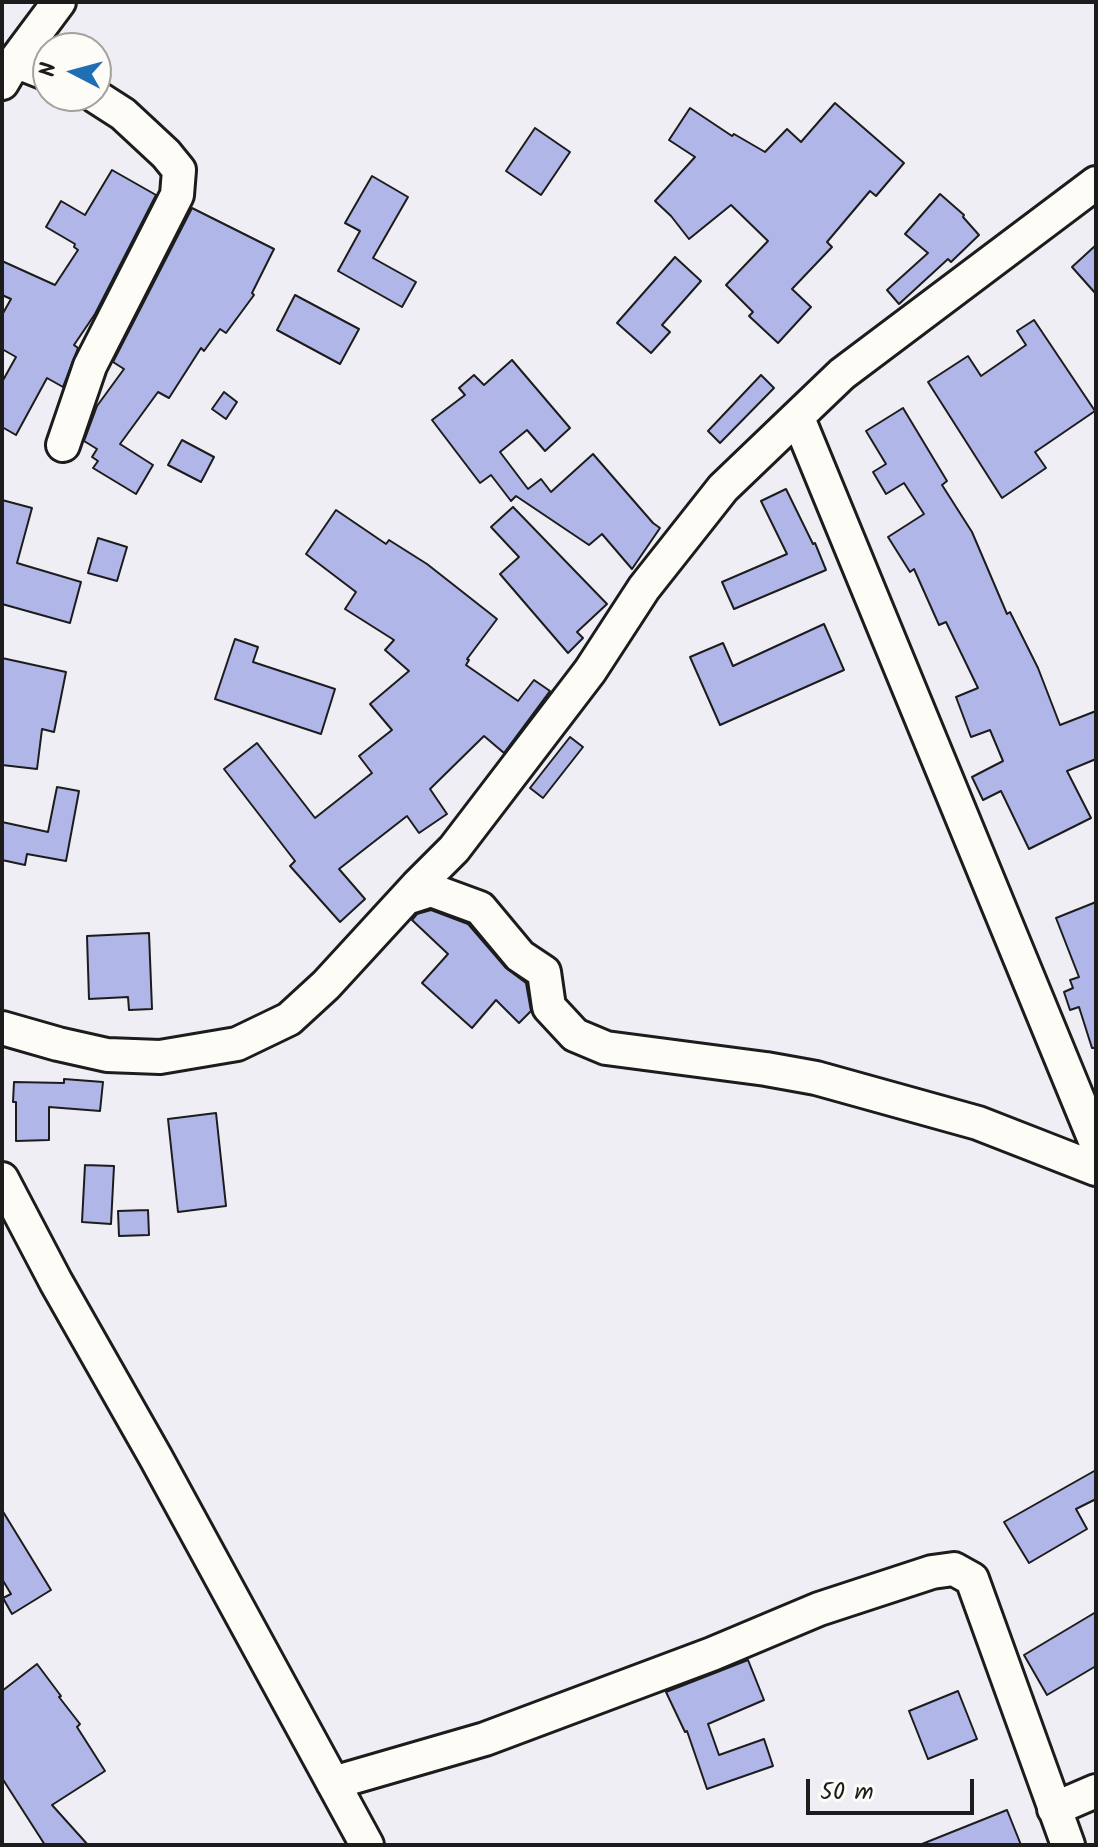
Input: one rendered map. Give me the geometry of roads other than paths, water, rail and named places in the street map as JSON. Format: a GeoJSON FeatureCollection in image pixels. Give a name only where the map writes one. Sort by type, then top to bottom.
{"type":"FeatureCollection","features":[{"type":"Feature","properties":{"kind":"street"},"geometry":{"type":"LineString","coordinates":[[8,72],[59,2]]}},
{"type":"Feature","properties":{"kind":"street"},"geometry":{"type":"LineString","coordinates":[[8,72],[32,73]]}},
{"type":"Feature","properties":{"kind":"street"},"geometry":{"type":"LineString","coordinates":[[63,445],[90,366],[177,195],[179,170],[166,154],[112,107]]}},
{"type":"Feature","properties":{"kind":"street"},"geometry":{"type":"LineString","coordinates":[[2,1028],[107,1055],[160,1057],[237,1044],[289,1019],[326,985],[454,849],[590,671],[644,588],[723,488],[842,374],[1096,183]]}},
{"type":"Feature","properties":{"kind":"street"},"geometry":{"type":"LineString","coordinates":[[798,418],[1096,1143]]}},
{"type":"Feature","properties":{"kind":"street"},"geometry":{"type":"LineString","coordinates":[[406,898],[431,890],[480,908],[520,956],[544,972],[549,1007],[575,1035],[606,1048],[816,1078],[978,1123],[1096,1169]]}},
{"type":"Feature","properties":{"kind":"street"},"geometry":{"type":"LineString","coordinates":[[5,1189],[367,1845]]}},
{"type":"Feature","properties":{"kind":"street"},"geometry":{"type":"LineString","coordinates":[[333,1783],[485,1739],[712,1654],[819,1609],[932,1572],[954,1569],[972,1579],[1068,1845]]}},
{"type":"Feature","properties":{"kind":"street"},"geometry":{"type":"LineString","coordinates":[[1054,1809],[1096,1791]]}}]}
